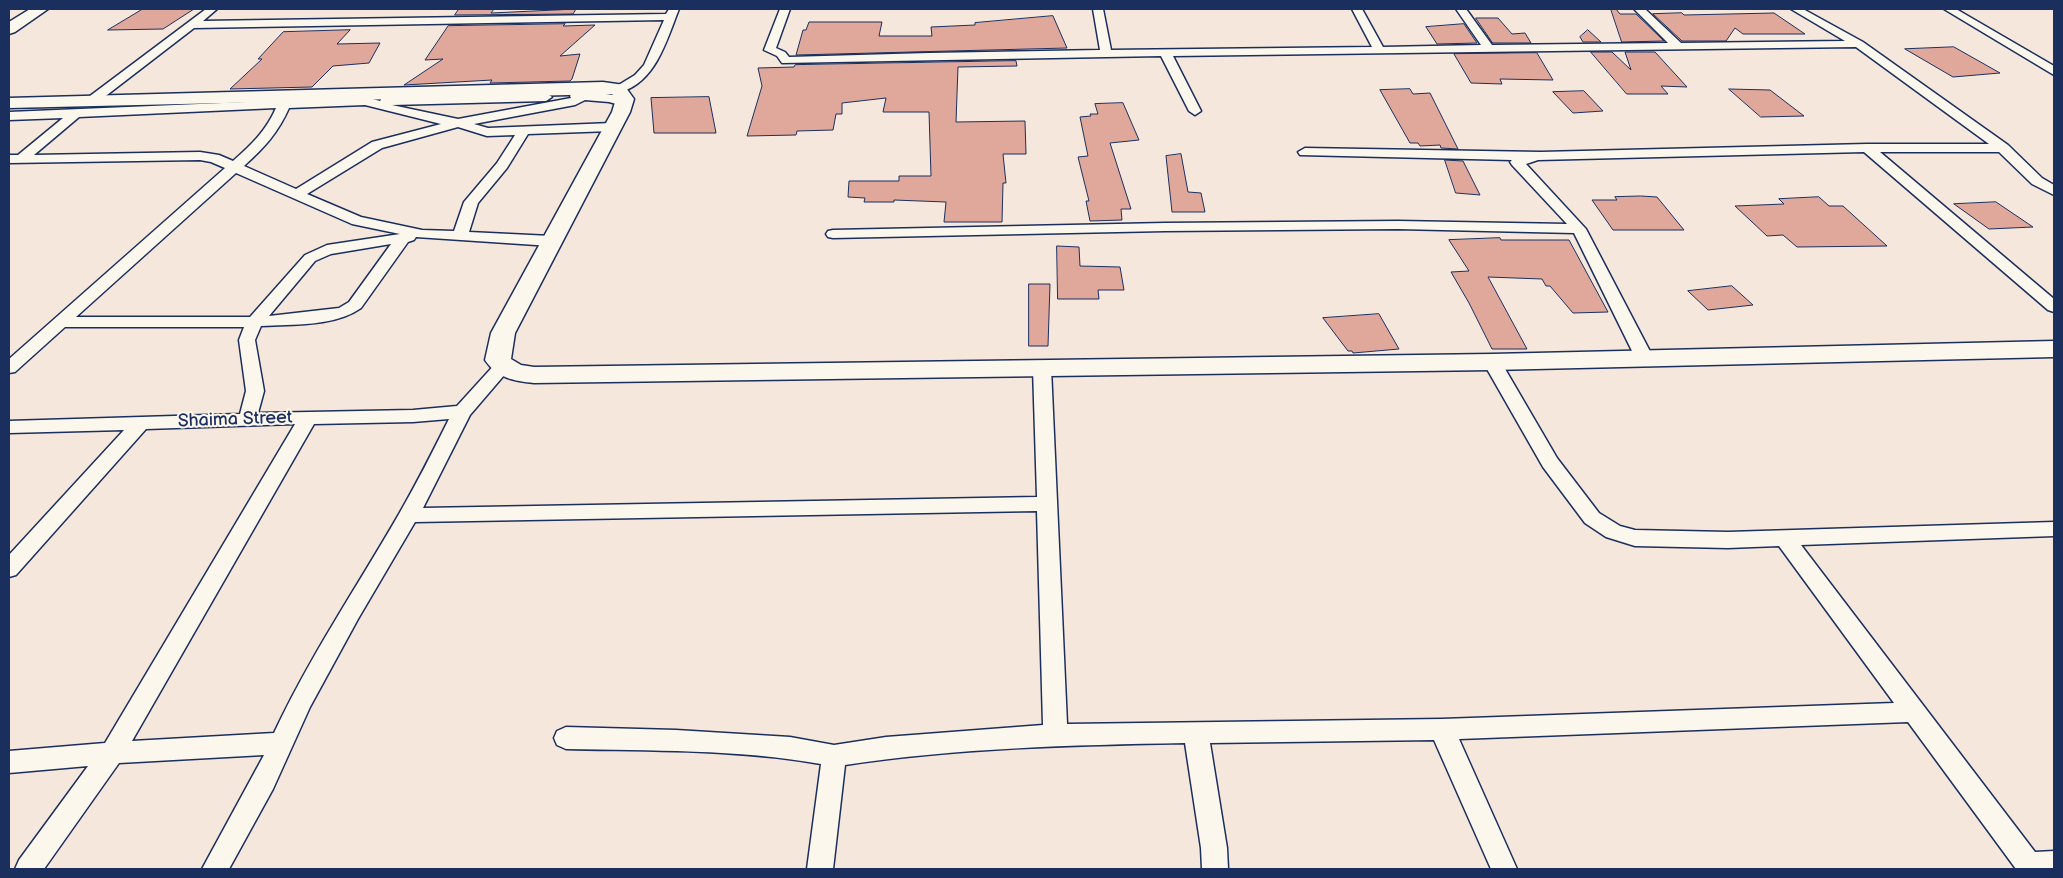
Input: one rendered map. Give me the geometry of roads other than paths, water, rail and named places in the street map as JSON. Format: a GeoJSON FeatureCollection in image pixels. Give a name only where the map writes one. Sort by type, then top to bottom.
{"type":"FeatureCollection","features":[{"type":"Feature","properties":{"kind":"street"},"geometry":{"type":"LineString","coordinates":[[9,29],[40,9]]}},
{"type":"Feature","properties":{"kind":"street"},"geometry":{"type":"LineString","coordinates":[[90,102],[212,9]]}},
{"type":"Feature","properties":{"kind":"street"},"geometry":{"type":"LineString","coordinates":[[785,9],[770,50],[780,54],[786,61],[1106,53],[1859,44]]}},
{"type":"Feature","properties":{"kind":"street"},"geometry":{"type":"LineString","coordinates":[[1098,9],[1106,53]]}},
{"type":"Feature","properties":{"kind":"street"},"geometry":{"type":"LineString","coordinates":[[1357,9],[1379,50]]}},
{"type":"Feature","properties":{"kind":"street"},"geometry":{"type":"LineString","coordinates":[[1460,9],[1489,49]]}},
{"type":"Feature","properties":{"kind":"street"},"geometry":{"type":"LineString","coordinates":[[1639,9],[1678,46]]}},
{"type":"Feature","properties":{"kind":"street"},"geometry":{"type":"LineString","coordinates":[[1796,9],[1859,44],[2003,148],[2037,181],[2054,192]]}},
{"type":"Feature","properties":{"kind":"street"},"geometry":{"type":"LineString","coordinates":[[1949,9],[2054,71]]}},
{"type":"Feature","properties":{"kind":"street"},"geometry":{"type":"LineString","coordinates":[[190,25],[672,13],[649,66],[621,96],[612,127],[503,333],[498,360],[512,372],[534,375],[1492,362],[2054,349]]}},
{"type":"Feature","properties":{"kind":"street"},"geometry":{"type":"LineString","coordinates":[[1165,53],[1195,111]]}},
{"type":"Feature","properties":{"kind":"street"},"geometry":{"type":"LineString","coordinates":[[9,103],[588,92],[621,96]]}},
{"type":"Feature","properties":{"kind":"street"},"geometry":{"type":"LineString","coordinates":[[9,116],[588,92]]}},
{"type":"Feature","properties":{"kind":"street"},"geometry":{"type":"LineString","coordinates":[[297,194],[377,144],[458,123],[575,101],[588,92]]}},
{"type":"Feature","properties":{"kind":"street"},"geometry":{"type":"LineString","coordinates":[[365,101],[412,114],[458,123],[487,132],[612,127]]}},
{"type":"Feature","properties":{"kind":"street"},"geometry":{"type":"LineString","coordinates":[[9,368],[257,146],[275,126],[284,105]]}},
{"type":"Feature","properties":{"kind":"street"},"geometry":{"type":"LineString","coordinates":[[15,159],[75,114]]}},
{"type":"Feature","properties":{"kind":"street"},"geometry":{"type":"LineString","coordinates":[[460,236],[464,218],[471,202],[502,165],[523,132]]}},
{"type":"Feature","properties":{"kind":"street"},"geometry":{"type":"LineString","coordinates":[[1305,152],[1541,156],[1867,148],[2003,148]]}},
{"type":"Feature","properties":{"kind":"street"},"geometry":{"type":"LineString","coordinates":[[1867,148],[2054,307]]}},
{"type":"Feature","properties":{"kind":"street"},"geometry":{"type":"LineString","coordinates":[[15,159],[200,156],[214,158],[357,222],[422,234],[551,242]]}},
{"type":"Feature","properties":{"kind":"street"},"geometry":{"type":"LineString","coordinates":[[1541,156],[1517,162],[1579,230],[1645,358]]}},
{"type":"Feature","properties":{"kind":"street"},"geometry":{"type":"LineString","coordinates":[[834,234],[1398,225],[1579,230]]}},
{"type":"Feature","properties":{"kind":"street"},"geometry":{"type":"LineString","coordinates":[[247,420],[255,391],[248,340],[255,322],[310,258],[317,253],[327,250],[422,234]]}},
{"type":"Feature","properties":{"kind":"street"},"geometry":{"type":"LineString","coordinates":[[60,322],[255,322],[328,316],[345,312],[355,305],[403,238]]}},
{"type":"Feature","properties":{"kind":"street"},"geometry":{"type":"LineString","coordinates":[[1492,362],[1550,462],[1592,518],[1613,532],[1635,538],[1728,540],[2054,529]]}},
{"type":"Feature","properties":{"kind":"street"},"geometry":{"type":"LineString","coordinates":[[216,869],[264,781],[300,703],[350,613],[409,516],[462,412],[503,366]]}},
{"type":"Feature","properties":{"kind":"street"},"geometry":{"type":"LineString","coordinates":[[1042,368],[1055,735]]}},
{"type":"Feature","properties":{"kind":"street","name":"Shaima Street"},"geometry":{"type":"LineString","coordinates":[[9,427],[413,416],[462,412]]}},
{"type":"Feature","properties":{"kind":"street"},"geometry":{"type":"LineString","coordinates":[[28,869],[112,753],[308,418]]}},
{"type":"Feature","properties":{"kind":"street"},"geometry":{"type":"LineString","coordinates":[[9,569],[140,424]]}},
{"type":"Feature","properties":{"kind":"street"},"geometry":{"type":"LineString","coordinates":[[409,516],[1046,504]]}},
{"type":"Feature","properties":{"kind":"street"},"geometry":{"type":"LineString","coordinates":[[1784,538],[1914,712],[2038,866]]}},
{"type":"Feature","properties":{"kind":"street"},"geometry":{"type":"LineString","coordinates":[[566,738],[676,740],[790,748],[834,756],[886,748],[1055,735],[1442,729],[1914,712]]}},
{"type":"Feature","properties":{"kind":"street"},"geometry":{"type":"LineString","coordinates":[[1442,729],[1504,869]]}},
{"type":"Feature","properties":{"kind":"street"},"geometry":{"type":"LineString","coordinates":[[1196,733],[1214,848],[1215,869]]}},
{"type":"Feature","properties":{"kind":"street"},"geometry":{"type":"LineString","coordinates":[[9,762],[112,753],[282,743]]}},
{"type":"Feature","properties":{"kind":"street"},"geometry":{"type":"LineString","coordinates":[[820,869],[834,756]]}}]}
